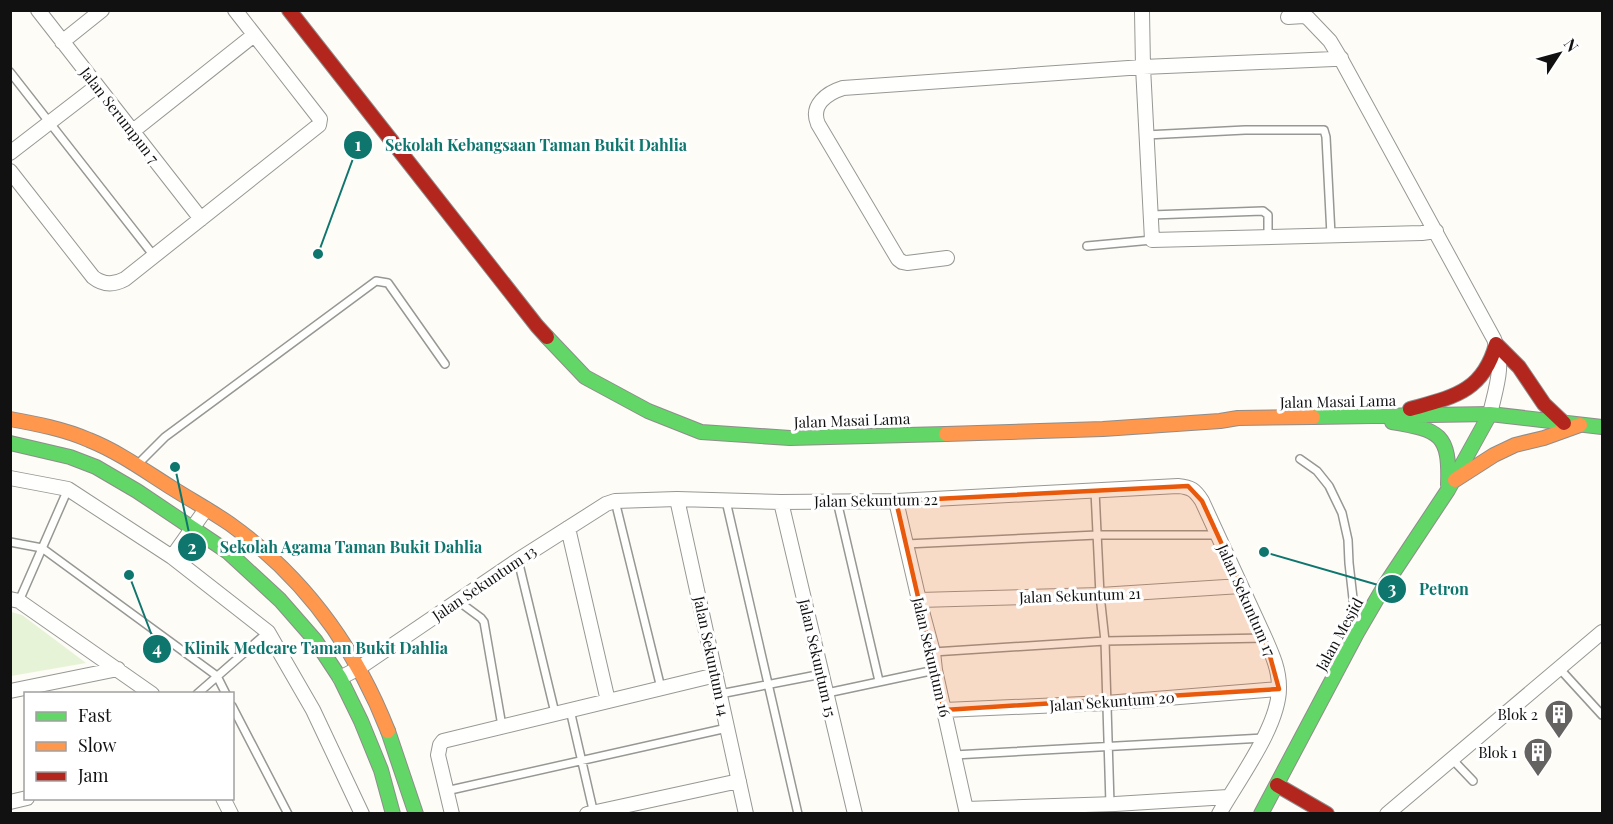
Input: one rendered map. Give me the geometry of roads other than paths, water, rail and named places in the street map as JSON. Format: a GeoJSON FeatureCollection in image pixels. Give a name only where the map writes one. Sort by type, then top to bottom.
{"type":"FeatureCollection","features":[{"type":"Feature","properties":{"kind":"main road","name":"Jalan Masai Lama"},"geometry":{"type":"LineString","coordinates":[[289,10],[537,326],[585,377],[648,411],[701,432],[790,438],[1103,429],[1238,418],[1490,414],[1602,427]]}},
{"type":"Feature","properties":{"kind":"main road"},"geometry":{"type":"LineString","coordinates":[[1387,417],[1465,390],[1488,367],[1496,344],[1519,368],[1544,404],[1564,423]]}},
{"type":"Feature","properties":{"kind":"main road","name":"Jalan Mesjid"},"geometry":{"type":"LineString","coordinates":[[1261,813],[1357,633],[1385,585],[1451,485],[1490,414]]}},
{"type":"Feature","properties":{"kind":"main road"},"geometry":{"type":"LineString","coordinates":[[1361,417],[1421,427],[1434,432],[1447,448],[1451,485],[1494,455],[1515,445],[1544,438],[1580,425]]}},
{"type":"Feature","properties":{"kind":"main road"},"geometry":{"type":"LineString","coordinates":[[10,419],[77,435],[108,449],[206,509],[260,548],[311,598],[359,668],[399,759],[416,813]]}},
{"type":"Feature","properties":{"kind":"main road"},"geometry":{"type":"LineString","coordinates":[[10,443],[70,457],[96,467],[193,527],[228,552],[280,600],[315,640],[340,678],[381,770],[393,813]]}},
{"type":"Feature","properties":{"kind":"main road"},"geometry":{"type":"LineString","coordinates":[[1277,785],[1327,813]]}},
{"type":"Feature","properties":{"kind":"street","name":"Jalan Serumpun 7"},"geometry":{"type":"LineString","coordinates":[[38,10],[201,219]]}},
{"type":"Feature","properties":{"kind":"street"},"geometry":{"type":"LineString","coordinates":[[62,42],[102,10]]}},
{"type":"Feature","properties":{"kind":"street"},"geometry":{"type":"LineString","coordinates":[[10,171],[93,277],[106,284],[120,282],[319,125],[320,118],[235,10]]}},
{"type":"Feature","properties":{"kind":"street"},"geometry":{"type":"LineString","coordinates":[[1142,12],[1152,240],[1436,231]]}},
{"type":"Feature","properties":{"kind":"street"},"geometry":{"type":"LineString","coordinates":[[1288,17],[1308,18],[1321,30],[1341,58],[1496,344],[1500,363],[1499,375],[1490,414]]}},
{"type":"Feature","properties":{"kind":"street"},"geometry":{"type":"LineString","coordinates":[[133,131],[254,34]]}},
{"type":"Feature","properties":{"kind":"street"},"geometry":{"type":"LineString","coordinates":[[947,258],[908,263],[898,259],[815,118],[817,107],[823,98],[843,88],[1143,67],[1341,58]]}},
{"type":"Feature","properties":{"kind":"street"},"geometry":{"type":"LineString","coordinates":[[10,153],[97,86]]}},
{"type":"Feature","properties":{"kind":"street"},"geometry":{"type":"LineString","coordinates":[[10,478],[68,489],[172,557],[268,632],[313,710],[362,813]]}},
{"type":"Feature","properties":{"kind":"street","name":"Jalan Sekuntum 22"},"geometry":{"type":"LineString","coordinates":[[568,528],[606,504],[615,501],[677,499],[781,502],[896,501],[1178,486],[1191,488]]}},
{"type":"Feature","properties":{"kind":"street","name":"Jalan Sekuntum 17"},"geometry":{"type":"LineString","coordinates":[[1191,488],[1198,493],[1265,638],[1278,672],[1280,689],[1271,724],[1219,813]]}},
{"type":"Feature","properties":{"kind":"street","name":"Jalan Sekuntum 14"},"geometry":{"type":"LineString","coordinates":[[677,499],[746,813]]}},
{"type":"Feature","properties":{"kind":"street","name":"Jalan Sekuntum 16"},"geometry":{"type":"LineString","coordinates":[[896,501],[933,652],[934,670],[967,811]]}},
{"type":"Feature","properties":{"kind":"street","name":"Jalan Sekuntum 15"},"geometry":{"type":"LineString","coordinates":[[781,502],[855,813]]}},
{"type":"Feature","properties":{"kind":"street"},"geometry":{"type":"LineString","coordinates":[[172,557],[206,509]]}},
{"type":"Feature","properties":{"kind":"street"},"geometry":{"type":"LineString","coordinates":[[568,528],[608,701]]}},
{"type":"Feature","properties":{"kind":"street","name":"Jalan Sekuntum 13"},"geometry":{"type":"LineString","coordinates":[[340,678],[359,668],[568,528]]}},
{"type":"Feature","properties":{"kind":"street","name":"Jalan Sekuntum 21"},"geometry":{"type":"LineString","coordinates":[[919,600],[1100,595],[1241,586]]}},
{"type":"Feature","properties":{"kind":"street"},"geometry":{"type":"LineString","coordinates":[[15,600],[151,692]]}},
{"type":"Feature","properties":{"kind":"street"},"geometry":{"type":"LineString","coordinates":[[1387,813],[1602,632]]}},
{"type":"Feature","properties":{"kind":"street"},"geometry":{"type":"LineString","coordinates":[[10,691],[118,669]]}},
{"type":"Feature","properties":{"kind":"street"},"geometry":{"type":"LineString","coordinates":[[452,813],[438,750],[443,741],[716,675]]}},
{"type":"Feature","properties":{"kind":"street","name":"Jalan Sekuntum 20"},"geometry":{"type":"LineString","coordinates":[[944,710],[1106,702],[1280,689]]}},
{"type":"Feature","properties":{"kind":"street"},"geometry":{"type":"LineString","coordinates":[[592,813],[739,781]]}},
{"type":"Feature","properties":{"kind":"street"},"geometry":{"type":"LineString","coordinates":[[967,811],[1228,797]]}},
{"type":"Feature","properties":{"kind":"lane"},"geometry":{"type":"LineString","coordinates":[[10,72],[154,256]]}},
{"type":"Feature","properties":{"kind":"lane"},"geometry":{"type":"LineString","coordinates":[[1146,135],[1245,130],[1324,130],[1331,235]]}},
{"type":"Feature","properties":{"kind":"lane"},"geometry":{"type":"LineString","coordinates":[[1151,214],[1263,211],[1268,214],[1268,237]]}},
{"type":"Feature","properties":{"kind":"lane"},"geometry":{"type":"LineString","coordinates":[[1087,246],[1152,240]]}},
{"type":"Feature","properties":{"kind":"lane"},"geometry":{"type":"LineString","coordinates":[[136,466],[165,437],[376,281],[388,283],[445,364]]}},
{"type":"Feature","properties":{"kind":"lane"},"geometry":{"type":"LineString","coordinates":[[1300,459],[1317,471],[1329,486],[1342,513],[1348,540],[1357,633]]}},
{"type":"Feature","properties":{"kind":"lane"},"geometry":{"type":"LineString","coordinates":[[15,600],[42,548],[68,489]]}},
{"type":"Feature","properties":{"kind":"lane"},"geometry":{"type":"LineString","coordinates":[[1095,491],[1100,595],[1105,641],[1110,804]]}},
{"type":"Feature","properties":{"kind":"lane"},"geometry":{"type":"LineString","coordinates":[[615,501],[661,688]]}},
{"type":"Feature","properties":{"kind":"lane"},"geometry":{"type":"LineString","coordinates":[[726,501],[798,813]]}},
{"type":"Feature","properties":{"kind":"lane"},"geometry":{"type":"LineString","coordinates":[[837,501],[879,681]]}},
{"type":"Feature","properties":{"kind":"lane"},"geometry":{"type":"LineString","coordinates":[[906,544],[1097,535],[1218,535]]}},
{"type":"Feature","properties":{"kind":"lane"},"geometry":{"type":"LineString","coordinates":[[10,542],[42,548],[217,676],[225,692]]}},
{"type":"Feature","properties":{"kind":"lane"},"geometry":{"type":"LineString","coordinates":[[518,560],[555,713]]}},
{"type":"Feature","properties":{"kind":"lane"},"geometry":{"type":"LineString","coordinates":[[458,601],[483,622],[502,726]]}},
{"type":"Feature","properties":{"kind":"lane"},"geometry":{"type":"LineString","coordinates":[[198,692],[268,632]]}},
{"type":"Feature","properties":{"kind":"lane"},"geometry":{"type":"LineString","coordinates":[[933,652],[1105,641],[1265,638]]}},
{"type":"Feature","properties":{"kind":"lane"},"geometry":{"type":"LineString","coordinates":[[1559,668],[1602,715]]}},
{"type":"Feature","properties":{"kind":"lane"},"geometry":{"type":"LineString","coordinates":[[826,693],[934,670]]}},
{"type":"Feature","properties":{"kind":"lane"},"geometry":{"type":"LineString","coordinates":[[720,694],[822,674]]}},
{"type":"Feature","properties":{"kind":"lane"},"geometry":{"type":"LineString","coordinates":[[234,710],[288,813]]}},
{"type":"Feature","properties":{"kind":"lane"},"geometry":{"type":"LineString","coordinates":[[570,710],[592,813]]}},
{"type":"Feature","properties":{"kind":"lane"},"geometry":{"type":"LineString","coordinates":[[446,791],[728,728]]}},
{"type":"Feature","properties":{"kind":"lane"},"geometry":{"type":"LineString","coordinates":[[954,755],[1264,738]]}},
{"type":"Feature","properties":{"kind":"lane"},"geometry":{"type":"LineString","coordinates":[[1452,759],[1473,781]]}},
{"type":"Feature","properties":{"kind":"place","name":"Sekolah Kebangsaan Taman Bukit Dahlia"},"geometry":{"type":"Point","coordinates":[318,254]}},
{"type":"Feature","properties":{"kind":"place","name":"Sekolah Agama Taman Bukit Dahlia"},"geometry":{"type":"Point","coordinates":[175,467]}},
{"type":"Feature","properties":{"kind":"place","name":"Petron"},"geometry":{"type":"Point","coordinates":[1264,552]}},
{"type":"Feature","properties":{"kind":"place","name":"Klinik Medcare Taman Bukit Dahlia"},"geometry":{"type":"Point","coordinates":[129,575]}},
{"type":"Feature","properties":{"kind":"place","name":"Blok 2"},"geometry":{"type":"Point","coordinates":[1559,740]}},
{"type":"Feature","properties":{"kind":"place","name":"Blok 1"},"geometry":{"type":"Point","coordinates":[1538,778]}}]}
